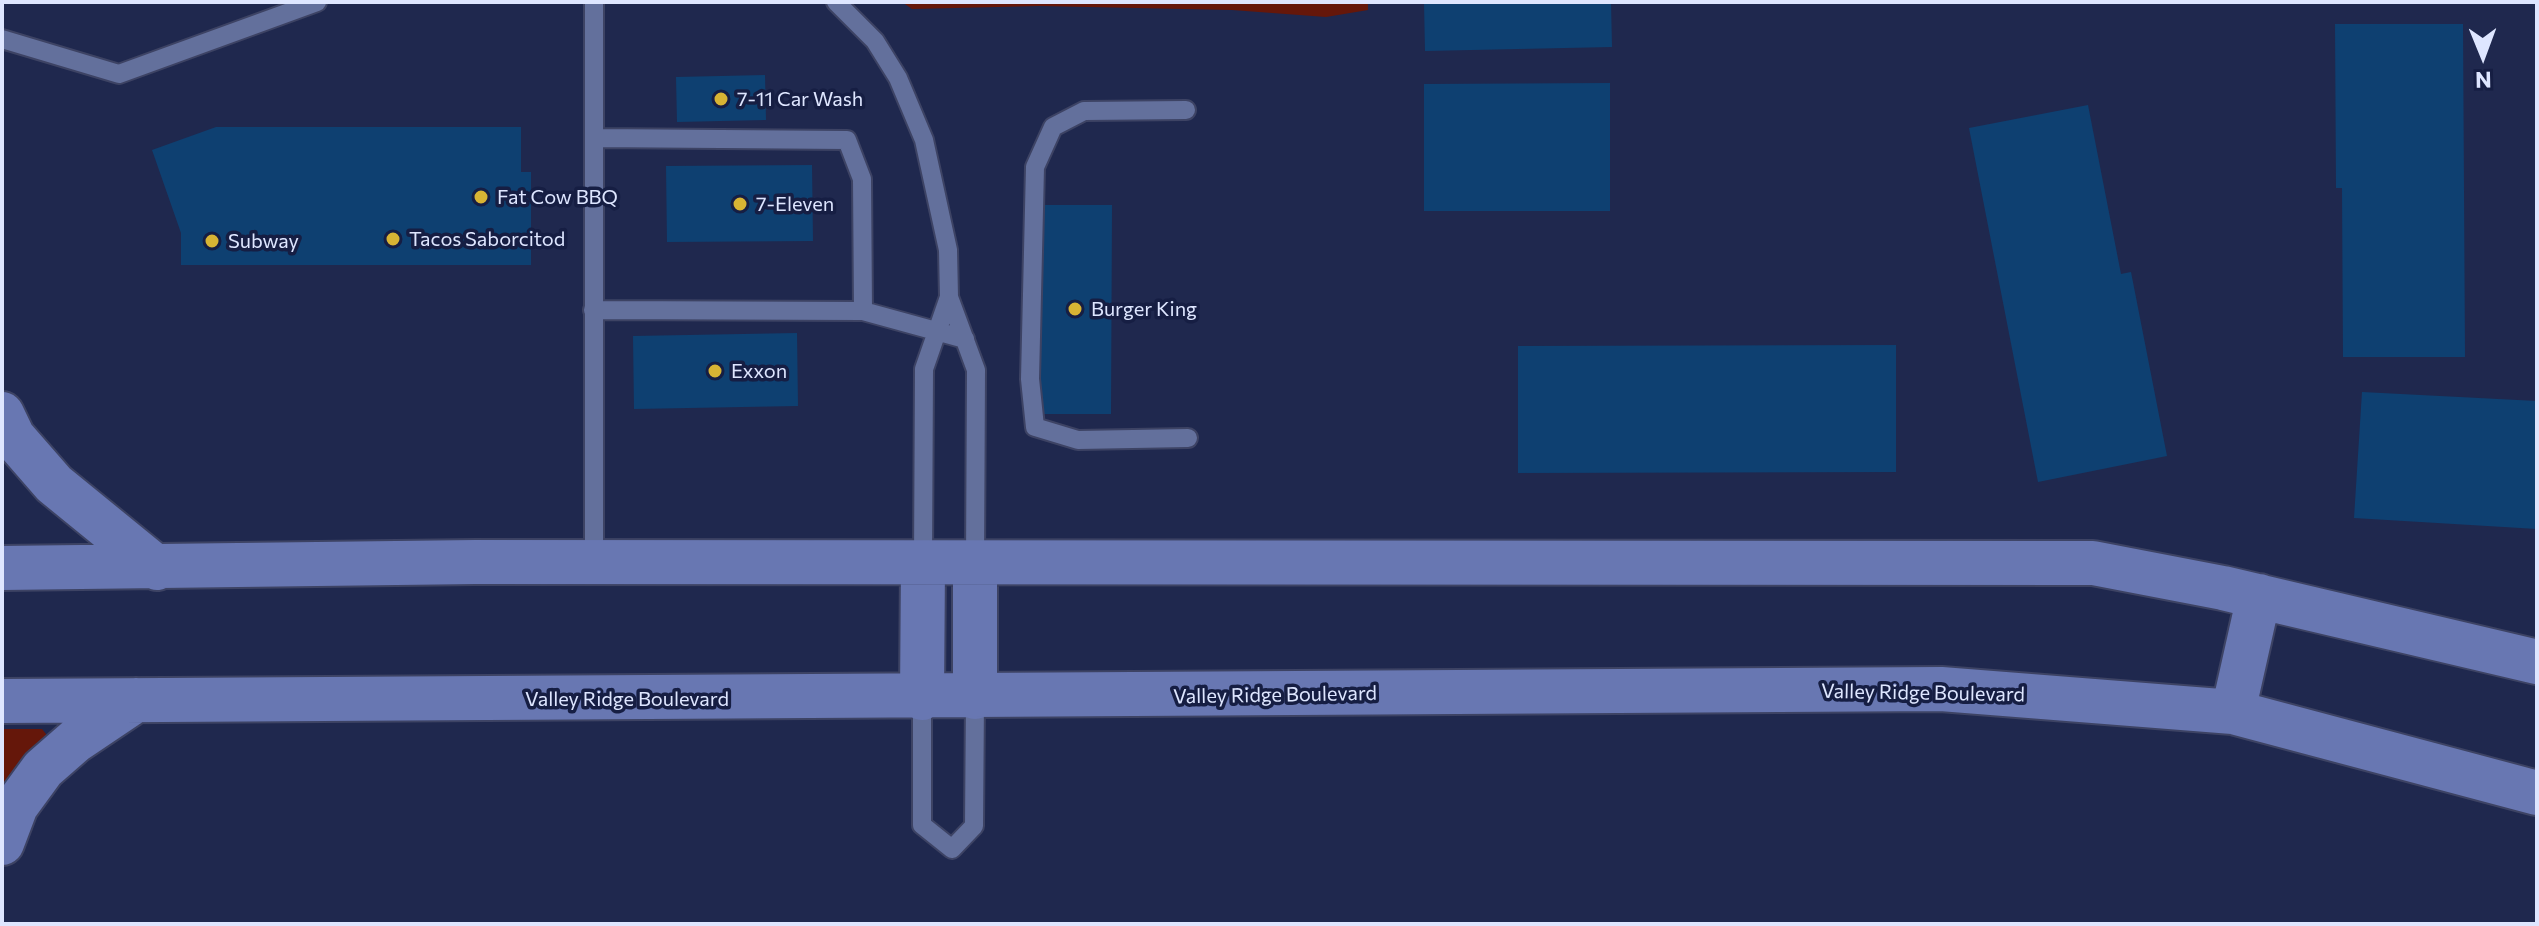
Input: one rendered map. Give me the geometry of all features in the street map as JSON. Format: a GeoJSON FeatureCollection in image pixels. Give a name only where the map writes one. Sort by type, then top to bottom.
{"type":"FeatureCollection","features":[{"type":"Feature","properties":{"kind":"main road"},"geometry":{"type":"LineString","coordinates":[[2,414],[13,437],[54,484],[157,568]]}},
{"type":"Feature","properties":{"kind":"main road"},"geometry":{"type":"LineString","coordinates":[[2,568],[594,563],[2093,563],[2259,596],[2537,662]]}},
{"type":"Feature","properties":{"kind":"main road"},"geometry":{"type":"LineString","coordinates":[[922,698],[923,563]]}},
{"type":"Feature","properties":{"kind":"main road"},"geometry":{"type":"LineString","coordinates":[[975,564],[975,697]]}},
{"type":"Feature","properties":{"kind":"main road"},"geometry":{"type":"LineString","coordinates":[[2233,712],[2259,596]]}},
{"type":"Feature","properties":{"kind":"main road","name":"Valley Ridge Boulevard"},"geometry":{"type":"LineString","coordinates":[[2,701],[922,698],[1941,689],[2233,712],[2537,793]]}},
{"type":"Feature","properties":{"kind":"main road"},"geometry":{"type":"LineString","coordinates":[[2,843],[16,806],[43,769],[75,741],[136,700]]}},
{"type":"Feature","properties":{"kind":"lane"},"geometry":{"type":"LineString","coordinates":[[2,39],[119,74],[293,6],[317,2]]}},
{"type":"Feature","properties":{"kind":"lane"},"geometry":{"type":"LineString","coordinates":[[594,2],[594,563]]}},
{"type":"Feature","properties":{"kind":"lane"},"geometry":{"type":"LineString","coordinates":[[836,2],[875,41],[898,78],[924,140],[948,250],[949,297],[976,370],[975,564]]}},
{"type":"Feature","properties":{"kind":"lane"},"geometry":{"type":"LineString","coordinates":[[1186,110],[1084,111],[1053,127],[1035,167],[1030,379],[1035,427],[1078,440],[1188,438]]}},
{"type":"Feature","properties":{"kind":"lane"},"geometry":{"type":"LineString","coordinates":[[595,138],[847,140],[862,179],[863,311]]}},
{"type":"Feature","properties":{"kind":"lane"},"geometry":{"type":"LineString","coordinates":[[923,563],[924,369],[949,297]]}},
{"type":"Feature","properties":{"kind":"lane"},"geometry":{"type":"LineString","coordinates":[[593,310],[863,311],[965,339]]}},
{"type":"Feature","properties":{"kind":"lane"},"geometry":{"type":"LineString","coordinates":[[922,698],[922,825],[952,849],[974,826],[975,697]]}},
{"type":"Feature","properties":{"kind":"shaded area"},"geometry":{"type":"Polygon","coordinates":[[[902,2],[1368,2],[1368,10],[1326,17],[1232,10],[1040,6],[912,9],[902,2]]]}},
{"type":"Feature","properties":{"kind":"shaded area"},"geometry":{"type":"Polygon","coordinates":[[[2,729],[42,729],[50,739],[2,797],[2,729]]]}},
{"type":"Feature","properties":{"kind":"building"},"geometry":{"type":"Polygon","coordinates":[[[1424,2],[1611,2],[1612,47],[1425,51],[1424,2]]]}},
{"type":"Feature","properties":{"kind":"building"},"geometry":{"type":"Polygon","coordinates":[[[2335,24],[2463,24],[2465,357],[2343,357],[2342,188],[2336,188],[2335,24]]]}},
{"type":"Feature","properties":{"kind":"building","name":"7-11 Car Wash"},"geometry":{"type":"Polygon","coordinates":[[[765,75],[766,120],[677,122],[676,77],[765,75]]]}},
{"type":"Feature","properties":{"kind":"building"},"geometry":{"type":"Polygon","coordinates":[[[1610,83],[1610,211],[1424,211],[1424,84],[1610,83]]]}},
{"type":"Feature","properties":{"kind":"building"},"geometry":{"type":"Polygon","coordinates":[[[2088,105],[2121,274],[2131,272],[2167,456],[2038,482],[1969,128],[2088,105]]]}},
{"type":"Feature","properties":{"kind":"building"},"geometry":{"type":"Polygon","coordinates":[[[216,127],[521,127],[521,172],[531,172],[531,265],[181,265],[181,233],[152,150],[216,127]]]}},
{"type":"Feature","properties":{"kind":"building","name":"7-Eleven"},"geometry":{"type":"Polygon","coordinates":[[[812,165],[813,241],[667,242],[666,166],[812,165]]]}},
{"type":"Feature","properties":{"kind":"building","name":"Burger King"},"geometry":{"type":"Polygon","coordinates":[[[1040,205],[1112,205],[1111,414],[1039,414],[1040,205]]]}},
{"type":"Feature","properties":{"kind":"building","name":"Exxon"},"geometry":{"type":"Polygon","coordinates":[[[797,333],[798,406],[634,409],[633,336],[797,333]]]}},
{"type":"Feature","properties":{"kind":"building"},"geometry":{"type":"Polygon","coordinates":[[[1896,345],[1896,472],[1518,473],[1518,346],[1896,345]]]}},
{"type":"Feature","properties":{"kind":"building"},"geometry":{"type":"Polygon","coordinates":[[[2362,392],[2537,401],[2537,529],[2354,518],[2362,392]]]}},
{"type":"Feature","properties":{"kind":"place","name":"7-11 Car Wash"},"geometry":{"type":"Point","coordinates":[721,99]}},
{"type":"Feature","properties":{"kind":"place","name":"Fat Cow BBQ"},"geometry":{"type":"Point","coordinates":[481,197]}},
{"type":"Feature","properties":{"kind":"place","name":"7-Eleven"},"geometry":{"type":"Point","coordinates":[740,204]}},
{"type":"Feature","properties":{"kind":"place","name":"Tacos Saborcitod"},"geometry":{"type":"Point","coordinates":[393,239]}},
{"type":"Feature","properties":{"kind":"place","name":"Subway"},"geometry":{"type":"Point","coordinates":[212,241]}},
{"type":"Feature","properties":{"kind":"place","name":"Burger King"},"geometry":{"type":"Point","coordinates":[1075,309]}},
{"type":"Feature","properties":{"kind":"place","name":"Exxon"},"geometry":{"type":"Point","coordinates":[715,371]}}]}
